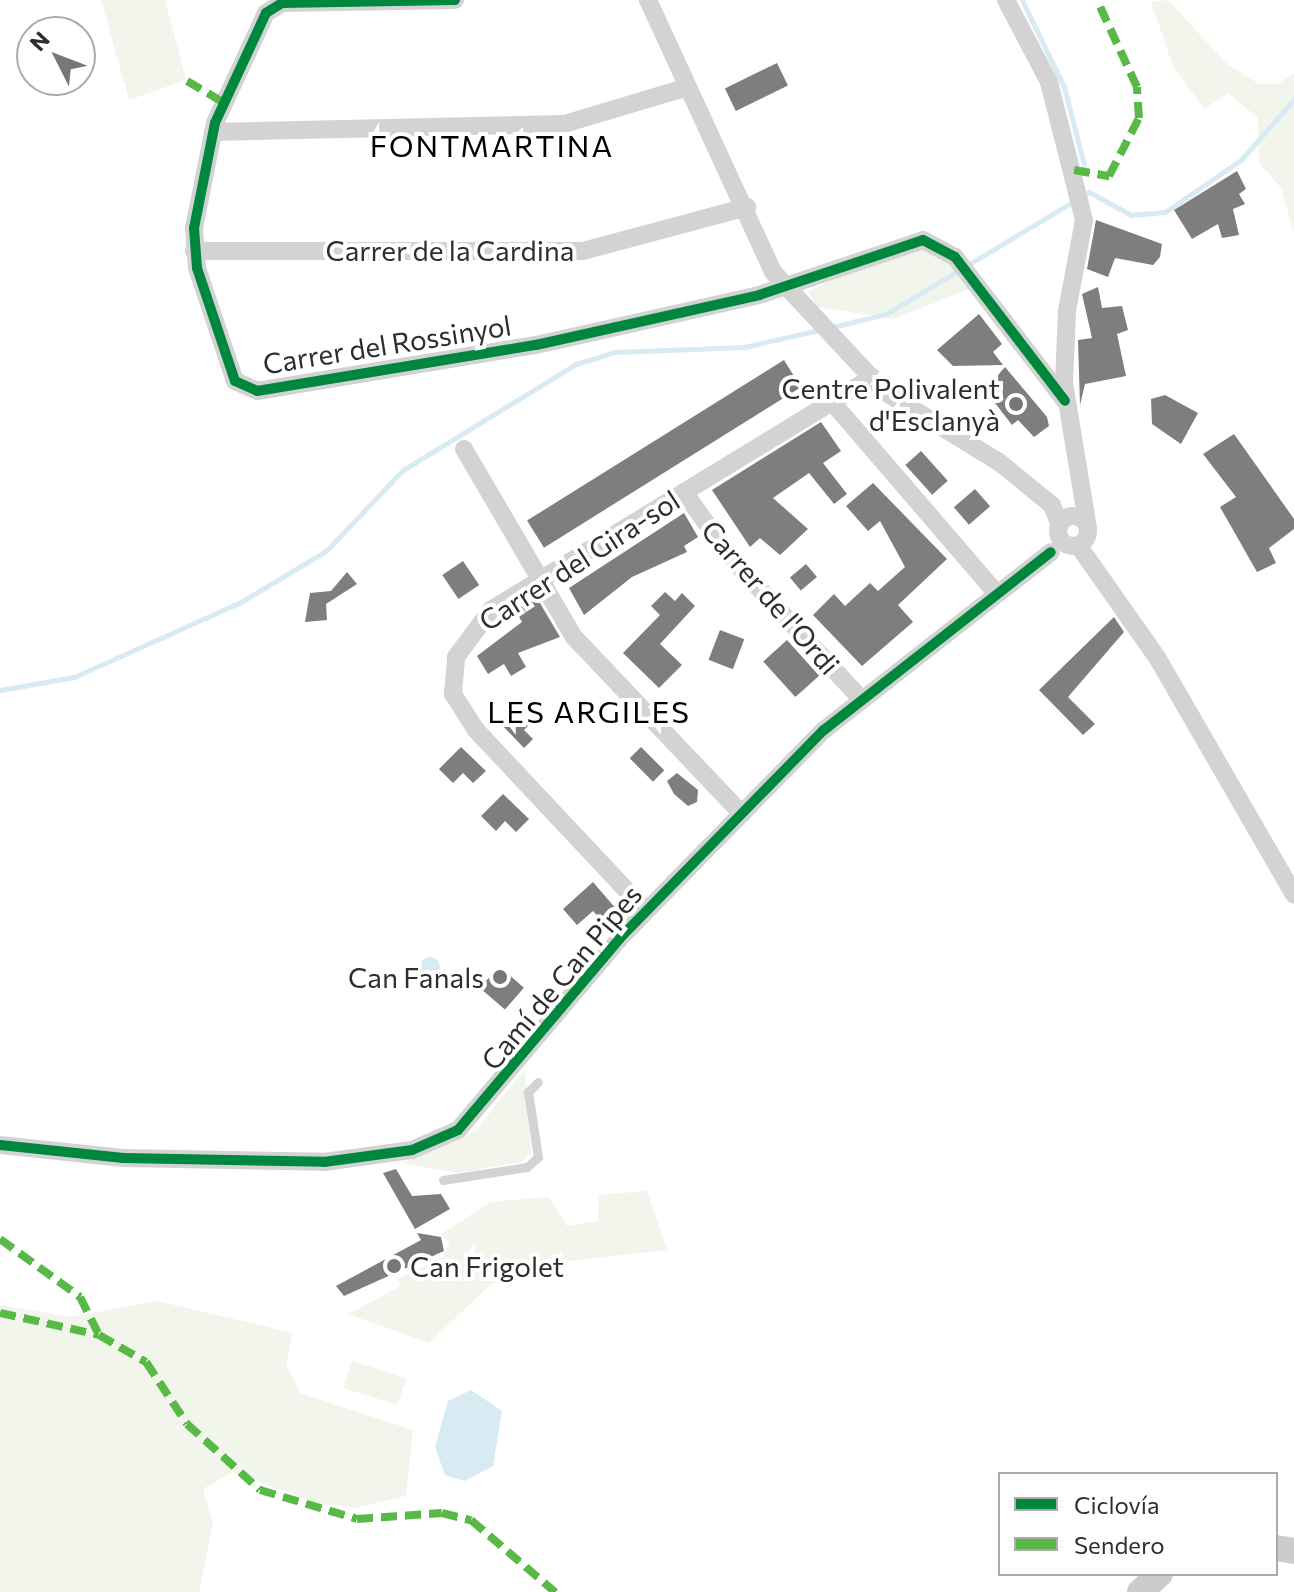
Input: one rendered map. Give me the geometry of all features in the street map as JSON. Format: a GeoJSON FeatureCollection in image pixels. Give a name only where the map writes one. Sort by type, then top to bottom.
{"type":"FeatureCollection","features":[{"type":"Feature","properties":{"kind":"main road"},"geometry":{"type":"LineString","coordinates":[[1126,1592],[1144,1576]]}},
{"type":"Feature","properties":{"kind":"main road"},"geometry":{"type":"LineString","coordinates":[[1140,1592],[1158,1576]]}},
{"type":"Feature","properties":{"kind":"street","name":"Carrer del Rossinyol"},"geometry":{"type":"LineString","coordinates":[[455,0],[273,5],[213,132],[194,251],[229,370],[257,391],[536,345],[787,285],[910,240],[933,241],[957,259],[1042,366]]}},
{"type":"Feature","properties":{"kind":"street"},"geometry":{"type":"LineString","coordinates":[[648,0],[747,207],[766,259],[817,318],[898,402],[999,462],[1052,505],[1059,528],[1082,540]]}},
{"type":"Feature","properties":{"kind":"street"},"geometry":{"type":"LineString","coordinates":[[1006,0],[1049,82],[1082,205],[1065,349],[1065,401],[1091,517],[1082,540]]}},
{"type":"Feature","properties":{"kind":"street"},"geometry":{"type":"LineString","coordinates":[[213,132],[564,124],[688,87]]}},
{"type":"Feature","properties":{"kind":"street","name":"Carrer de la Cardina"},"geometry":{"type":"LineString","coordinates":[[194,251],[583,251],[747,207]]}},
{"type":"Feature","properties":{"kind":"street"},"geometry":{"type":"LineString","coordinates":[[1042,366],[1059,369],[1065,349]]}},
{"type":"Feature","properties":{"kind":"street"},"geometry":{"type":"LineString","coordinates":[[1042,366],[1065,401]]}},
{"type":"Feature","properties":{"kind":"street","name":"Carrer del Gira-sol"},"geometry":{"type":"LineString","coordinates":[[646,911],[476,730],[453,694],[456,657],[475,623],[872,377]]}},
{"type":"Feature","properties":{"kind":"street"},"geometry":{"type":"LineString","coordinates":[[832,402],[996,593]]}},
{"type":"Feature","properties":{"kind":"street"},"geometry":{"type":"LineString","coordinates":[[464,449],[574,637],[742,814]]}},
{"type":"Feature","properties":{"kind":"street","name":"Carrer de l'Ordi"},"geometry":{"type":"LineString","coordinates":[[684,492],[731,558],[861,699]]}},
{"type":"Feature","properties":{"kind":"street"},"geometry":{"type":"LineString","coordinates":[[1051,552],[1059,528],[1075,516],[1082,540],[1103,579],[1294,895]]}},
{"type":"Feature","properties":{"kind":"street","name":"Camí de Can Pipes"},"geometry":{"type":"LineString","coordinates":[[0,1145],[123,1158],[324,1162],[412,1150],[473,1117],[646,911],[861,699],[1051,552],[1082,540]]}},
{"type":"Feature","properties":{"kind":"street"},"geometry":{"type":"LineString","coordinates":[[1273,859],[1294,870]]}},
{"type":"Feature","properties":{"kind":"street"},"geometry":{"type":"LineString","coordinates":[[1273,859],[1294,881]]}},
{"type":"Feature","properties":{"kind":"lane"},"geometry":{"type":"LineString","coordinates":[[443,1180],[527,1167],[538,1157],[528,1092],[538,1082]]}},
{"type":"Feature","properties":{"kind":"shaded area"},"geometry":{"type":"Polygon","coordinates":[[[101,0],[165,0],[186,80],[129,100],[101,0]]]}},
{"type":"Feature","properties":{"kind":"shaded area"},"geometry":{"type":"Polygon","coordinates":[[[1168,0],[1227,64],[1259,84],[1278,84],[1294,73],[1294,233],[1281,188],[1259,163],[1258,118],[1228,93],[1204,109],[1173,66],[1151,2],[1168,0]]]}},
{"type":"Feature","properties":{"kind":"shaded area"},"geometry":{"type":"Polygon","coordinates":[[[926,249],[940,252],[971,288],[894,319],[817,307],[808,291],[901,251],[926,249]]]}},
{"type":"Feature","properties":{"kind":"shaded area"},"geometry":{"type":"Polygon","coordinates":[[[430,957],[437,960],[440,967],[437,974],[430,977],[423,974],[420,967],[423,960],[430,957]]]}},
{"type":"Feature","properties":{"kind":"shaded area"},"geometry":{"type":"Polygon","coordinates":[[[525,1069],[531,1153],[522,1162],[459,1173],[402,1163],[475,1131],[525,1069]]]}},
{"type":"Feature","properties":{"kind":"shaded area"},"geometry":{"type":"Polygon","coordinates":[[[647,1191],[667,1250],[523,1266],[489,1286],[429,1343],[348,1314],[401,1286],[397,1279],[442,1258],[450,1242],[440,1235],[490,1202],[549,1197],[567,1226],[598,1221],[599,1195],[647,1191]]]}},
{"type":"Feature","properties":{"kind":"shaded area"},"geometry":{"type":"Polygon","coordinates":[[[157,1301],[293,1333],[286,1364],[300,1393],[413,1430],[406,1496],[354,1508],[314,1502],[233,1472],[203,1489],[213,1524],[199,1592],[0,1592],[0,1305],[70,1317],[157,1301]]]}},
{"type":"Feature","properties":{"kind":"shaded area"},"geometry":{"type":"Polygon","coordinates":[[[352,1361],[406,1379],[398,1405],[343,1388],[352,1361]]]}},
{"type":"Feature","properties":{"kind":"shaded area"},"geometry":{"type":"Polygon","coordinates":[[[471,1390],[502,1411],[493,1466],[465,1481],[445,1475],[435,1447],[448,1401],[471,1390]]]}},
{"type":"Feature","properties":{"kind":"building"},"geometry":{"type":"Polygon","coordinates":[[[777,63],[788,85],[736,111],[725,88],[777,63]]]}},
{"type":"Feature","properties":{"kind":"building"},"geometry":{"type":"Polygon","coordinates":[[[1237,171],[1246,189],[1239,194],[1245,204],[1233,209],[1239,235],[1222,238],[1218,224],[1192,239],[1174,210],[1237,171]]]}},
{"type":"Feature","properties":{"kind":"building"},"geometry":{"type":"Polygon","coordinates":[[[1096,220],[1162,244],[1160,257],[1153,265],[1115,258],[1108,277],[1087,269],[1096,220]]]}},
{"type":"Feature","properties":{"kind":"building"},"geometry":{"type":"Polygon","coordinates":[[[1098,287],[1102,308],[1122,306],[1128,330],[1117,334],[1126,376],[1085,384],[1080,405],[1078,340],[1092,338],[1082,294],[1098,287]]]}},
{"type":"Feature","properties":{"kind":"building"},"geometry":{"type":"Polygon","coordinates":[[[979,314],[1002,344],[993,352],[1003,365],[953,366],[937,350],[979,314]]]}},
{"type":"Feature","properties":{"kind":"building"},"geometry":{"type":"Polygon","coordinates":[[[784,360],[801,387],[544,548],[527,521],[784,360]]]}},
{"type":"Feature","properties":{"kind":"building","name":"Centre Polivalent d'Esclanyà"},"geometry":{"type":"Polygon","coordinates":[[[1005,367],[1047,417],[1049,426],[1034,437],[1018,420],[1012,425],[985,390],[1005,367]]]}},
{"type":"Feature","properties":{"kind":"building"},"geometry":{"type":"Polygon","coordinates":[[[1165,395],[1198,413],[1181,444],[1152,424],[1151,399],[1165,395]]]}},
{"type":"Feature","properties":{"kind":"building"},"geometry":{"type":"Polygon","coordinates":[[[821,422],[841,451],[823,463],[847,494],[834,504],[809,473],[773,498],[808,529],[780,555],[760,538],[750,547],[712,490],[821,422]]]}},
{"type":"Feature","properties":{"kind":"building"},"geometry":{"type":"Polygon","coordinates":[[[1234,434],[1294,519],[1294,529],[1269,548],[1276,563],[1257,572],[1220,507],[1236,497],[1203,454],[1234,434]]]}},
{"type":"Feature","properties":{"kind":"building"},"geometry":{"type":"Polygon","coordinates":[[[921,451],[948,481],[932,495],[905,465],[921,451]]]}},
{"type":"Feature","properties":{"kind":"building"},"geometry":{"type":"Polygon","coordinates":[[[873,483],[947,559],[898,605],[913,622],[862,666],[813,615],[834,594],[845,606],[870,583],[878,591],[905,567],[880,521],[868,531],[846,506],[873,483]]]}},
{"type":"Feature","properties":{"kind":"building"},"geometry":{"type":"Polygon","coordinates":[[[975,489],[990,506],[969,525],[954,507],[975,489]]]}},
{"type":"Feature","properties":{"kind":"building"},"geometry":{"type":"Polygon","coordinates":[[[684,513],[698,537],[684,546],[687,552],[632,577],[584,615],[569,588],[684,513]]]}},
{"type":"Feature","properties":{"kind":"building"},"geometry":{"type":"Polygon","coordinates":[[[463,561],[479,585],[458,599],[442,575],[463,561]]]}},
{"type":"Feature","properties":{"kind":"building"},"geometry":{"type":"Polygon","coordinates":[[[806,564],[817,577],[801,591],[790,577],[806,564]]]}},
{"type":"Feature","properties":{"kind":"building"},"geometry":{"type":"Polygon","coordinates":[[[347,572],[357,584],[326,604],[327,620],[305,622],[310,593],[331,591],[347,572]]]}},
{"type":"Feature","properties":{"kind":"building"},"geometry":{"type":"Polygon","coordinates":[[[665,592],[675,601],[682,593],[695,606],[660,644],[682,665],[659,688],[623,653],[660,615],[651,606],[665,592]]]}},
{"type":"Feature","properties":{"kind":"building"},"geometry":{"type":"Polygon","coordinates":[[[531,601],[540,603],[560,637],[518,653],[526,667],[511,676],[504,664],[488,674],[477,656],[522,622],[515,610],[531,601]]]}},
{"type":"Feature","properties":{"kind":"building"},"geometry":{"type":"Polygon","coordinates":[[[1114,617],[1124,632],[1068,697],[1095,724],[1083,735],[1039,690],[1114,617]]]}},
{"type":"Feature","properties":{"kind":"building"},"geometry":{"type":"Polygon","coordinates":[[[720,630],[744,639],[733,669],[709,660],[720,630]]]}},
{"type":"Feature","properties":{"kind":"building"},"geometry":{"type":"Polygon","coordinates":[[[787,640],[819,676],[795,697],[763,661],[787,640]]]}},
{"type":"Feature","properties":{"kind":"building"},"geometry":{"type":"Polygon","coordinates":[[[525,700],[539,715],[524,730],[533,739],[524,748],[501,724],[525,700]]]}},
{"type":"Feature","properties":{"kind":"building"},"geometry":{"type":"Polygon","coordinates":[[[461,747],[486,771],[473,783],[463,773],[453,783],[439,769],[461,747]]]}},
{"type":"Feature","properties":{"kind":"building"},"geometry":{"type":"Polygon","coordinates":[[[641,747],[664,770],[653,782],[630,758],[641,747]]]}},
{"type":"Feature","properties":{"kind":"building"},"geometry":{"type":"Polygon","coordinates":[[[677,773],[698,790],[697,802],[688,806],[674,794],[667,781],[677,773]]]}},
{"type":"Feature","properties":{"kind":"building"},"geometry":{"type":"Polygon","coordinates":[[[503,794],[529,819],[516,832],[505,821],[496,831],[481,816],[503,794]]]}},
{"type":"Feature","properties":{"kind":"building"},"geometry":{"type":"Polygon","coordinates":[[[593,882],[617,910],[603,922],[593,911],[577,925],[563,909],[593,882]]]}},
{"type":"Feature","properties":{"kind":"building","name":"Can Fanals"},"geometry":{"type":"Polygon","coordinates":[[[499,966],[524,988],[505,1010],[480,988],[499,966]]]}},
{"type":"Feature","properties":{"kind":"building","name":"Can Frigolet"},"geometry":{"type":"Polygon","coordinates":[[[396,1169],[412,1196],[441,1194],[450,1209],[415,1229],[383,1173],[396,1169]]]}},
{"type":"Feature","properties":{"kind":"building","name":"Can Frigolet"},"geometry":{"type":"Polygon","coordinates":[[[417,1233],[441,1237],[444,1251],[344,1296],[336,1286],[421,1240],[417,1233]]]}},
{"type":"Feature","properties":{"kind":"waterway"},"geometry":{"type":"LineString","coordinates":[[1022,0],[1064,87],[1084,165]]}},
{"type":"Feature","properties":{"kind":"waterway"},"geometry":{"type":"LineString","coordinates":[[832,327],[886,314],[1089,192],[1131,215],[1165,212],[1241,160],[1294,99]]}},
{"type":"Feature","properties":{"kind":"waterway"},"geometry":{"type":"LineString","coordinates":[[0,690],[74,677],[241,602],[326,551],[403,470],[576,364],[615,352],[744,347],[819,330]]}},
{"type":"Feature","properties":{"kind":"marked path"},"geometry":{"type":"LineString","coordinates":[[1074,170],[1109,176],[1139,118],[1137,87],[1097,0]]}},
{"type":"Feature","properties":{"kind":"marked path"},"geometry":{"type":"LineString","coordinates":[[187,81],[223,102]]}},
{"type":"Feature","properties":{"kind":"marked path"},"geometry":{"type":"LineString","coordinates":[[0,1239],[80,1297],[99,1335]]}},
{"type":"Feature","properties":{"kind":"marked path"},"geometry":{"type":"LineString","coordinates":[[0,1313],[99,1335],[146,1362],[187,1424],[260,1490],[357,1519],[442,1513],[471,1520],[555,1592]]}},
{"type":"Feature","properties":{"kind":"cycle path"},"geometry":{"type":"LineString","coordinates":[[455,0],[282,3],[266,13],[215,123],[194,228],[197,268],[235,381],[257,391],[536,345],[759,295],[923,240],[955,257],[1065,401]]}},
{"type":"Feature","properties":{"kind":"cycle path"},"geometry":{"type":"LineString","coordinates":[[0,1145],[123,1158],[324,1162],[412,1150],[458,1130],[620,938],[824,730],[1051,552]]}},
{"type":"Feature","properties":{"kind":"place","name":"Centre Polivalent d'Esclanyà"},"geometry":{"type":"Point","coordinates":[1016,404]}},
{"type":"Feature","properties":{"kind":"place","name":"Can Fanals"},"geometry":{"type":"Point","coordinates":[500,977]}},
{"type":"Feature","properties":{"kind":"place","name":"Can Frigolet"},"geometry":{"type":"Point","coordinates":[394,1266]}},
{"type":"Feature","properties":{"kind":"district","name":"FONTMARTINA"},"geometry":{"type":"Point","coordinates":[492,145]}},
{"type":"Feature","properties":{"kind":"district","name":"LES ARGILES"},"geometry":{"type":"Point","coordinates":[589,711]}}]}
